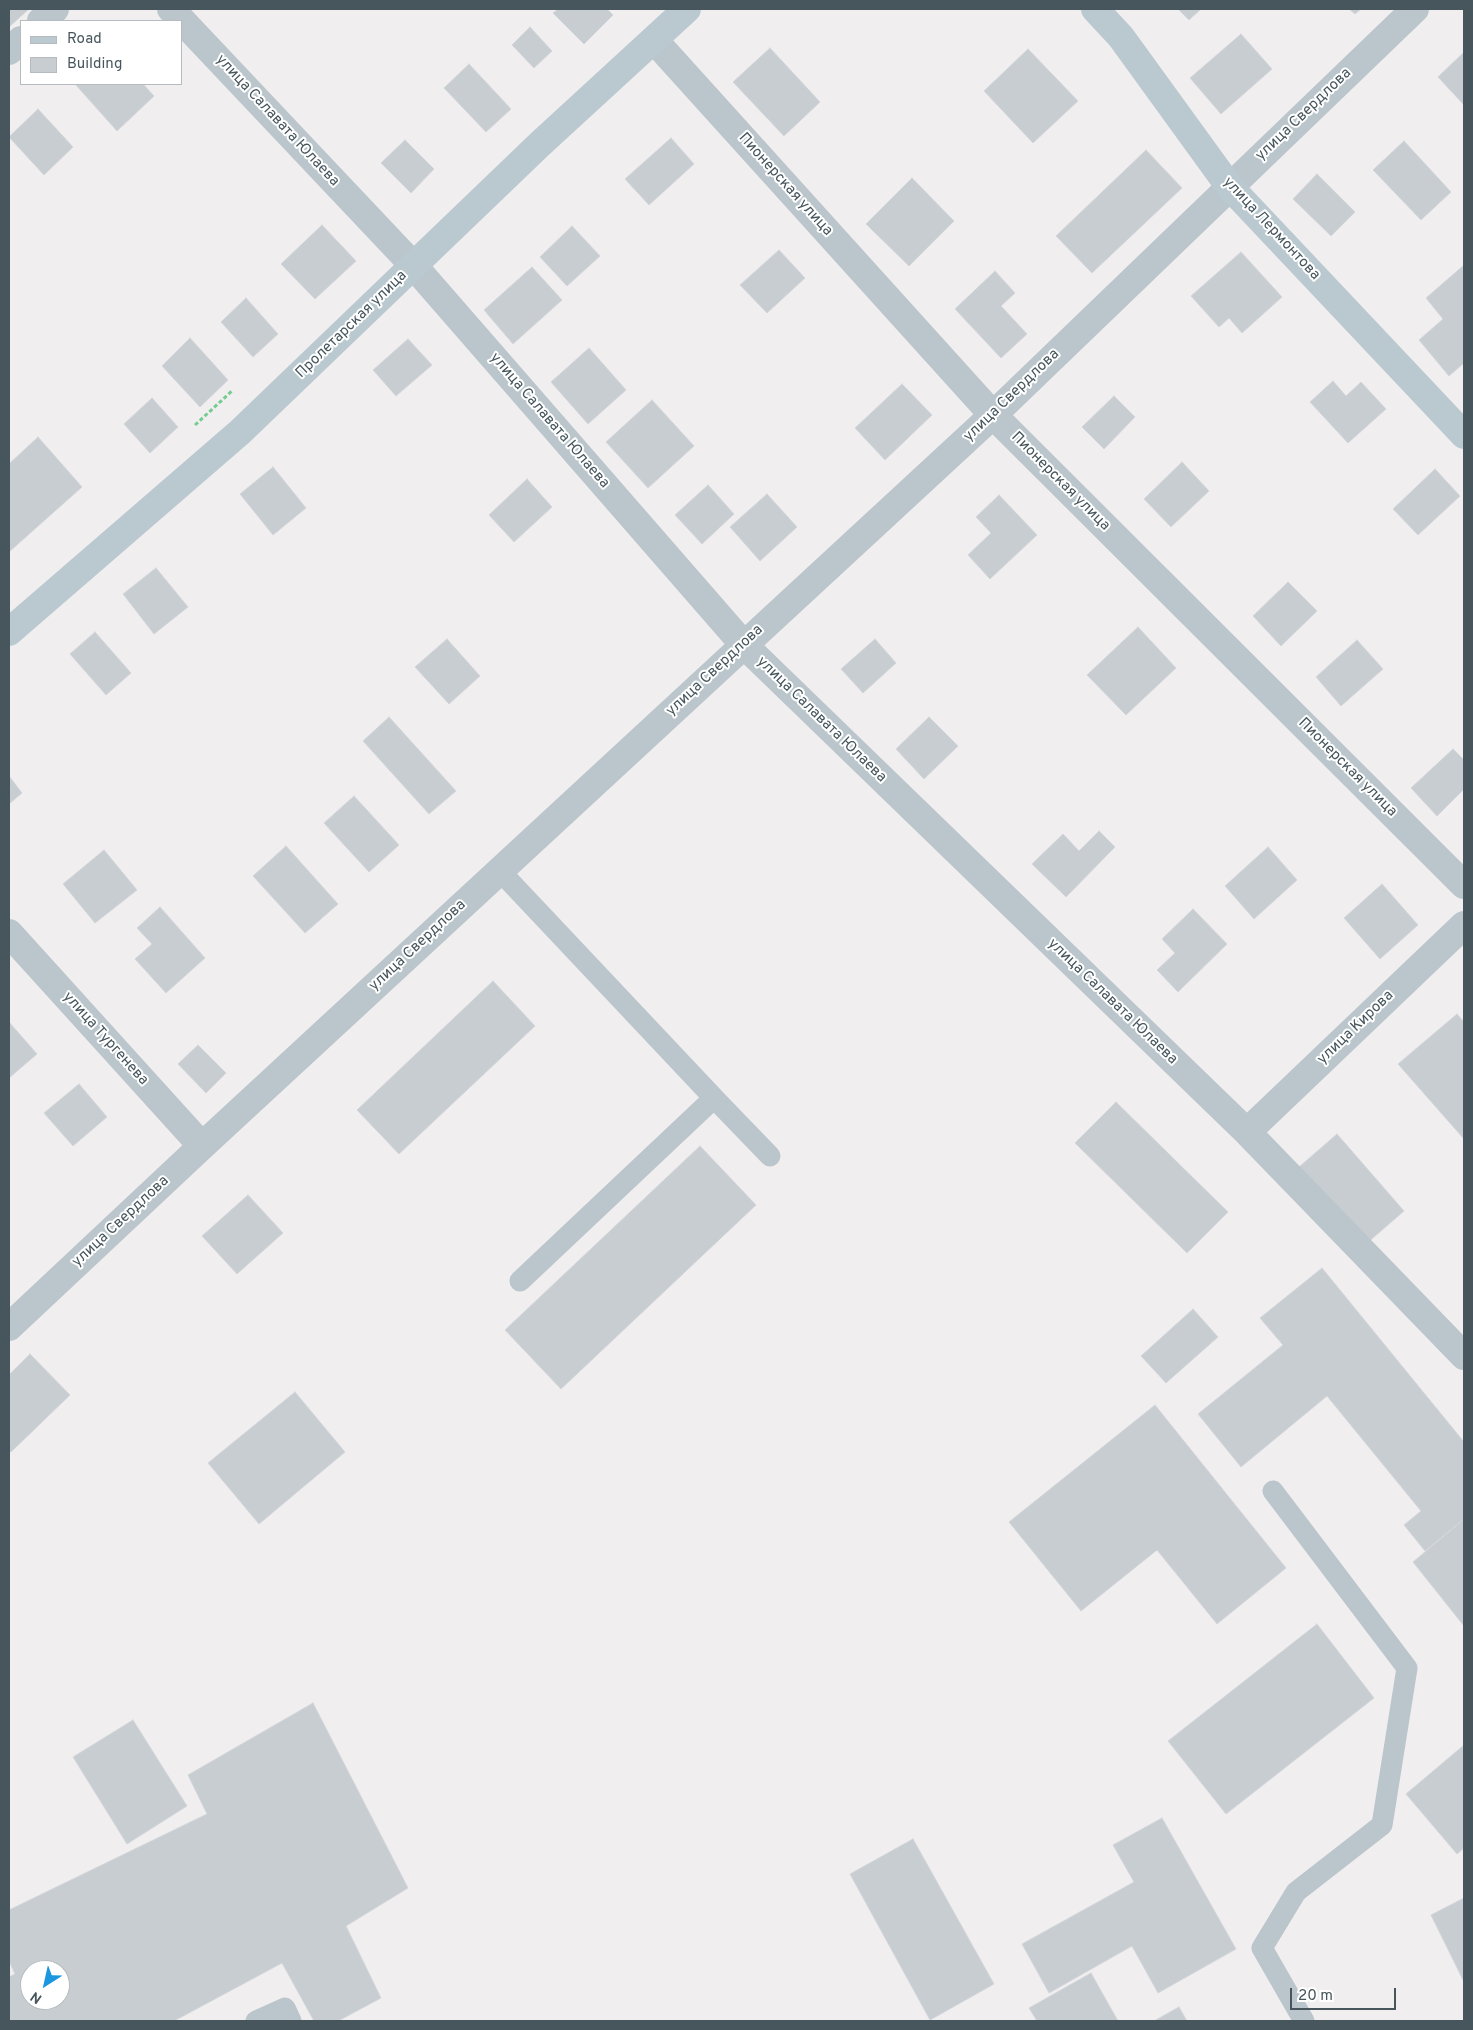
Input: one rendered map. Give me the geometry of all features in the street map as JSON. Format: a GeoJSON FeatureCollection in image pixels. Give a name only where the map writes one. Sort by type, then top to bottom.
{"type":"FeatureCollection","features":[{"type":"Feature","properties":{"kind":"street"},"geometry":{"type":"LineString","coordinates":[[42,20],[55,9]]}},
{"type":"Feature","properties":{"kind":"street","name":"улица Салавата Юлаева"},"geometry":{"type":"LineString","coordinates":[[171,9],[181,20]]}},
{"type":"Feature","properties":{"kind":"street","name":"Пролетарская улица"},"geometry":{"type":"LineString","coordinates":[[9,632],[240,432],[540,144],[687,9]]}},
{"type":"Feature","properties":{"kind":"street","name":"улица Лермонтова"},"geometry":{"type":"LineString","coordinates":[[1095,9],[1121,37],[1229,186],[1464,435]]}},
{"type":"Feature","properties":{"kind":"street","name":"улица Свердлова"},"geometry":{"type":"LineString","coordinates":[[9,1328],[202,1146],[993,415],[1415,9]]}},
{"type":"Feature","properties":{"kind":"street","name":"улица Салавата Юлаева"},"geometry":{"type":"LineString","coordinates":[[182,21],[414,265],[744,645],[1248,1132],[1464,1356]]}},
{"type":"Feature","properties":{"kind":"street","name":"Пионерская улица"},"geometry":{"type":"LineString","coordinates":[[654,40],[993,415],[1464,885]]}},
{"type":"Feature","properties":{"kind":"street"},"geometry":{"type":"LineString","coordinates":[[9,51],[20,41]]}},
{"type":"Feature","properties":{"kind":"street","name":"улица Кирова"},"geometry":{"type":"LineString","coordinates":[[1248,1132],[1464,925]]}},
{"type":"Feature","properties":{"kind":"street","name":"улица Тургенева"},"geometry":{"type":"LineString","coordinates":[[9,933],[202,1146]]}},
{"type":"Feature","properties":{"kind":"lane"},"geometry":{"type":"LineString","coordinates":[[500,870],[770,1156]]}},
{"type":"Feature","properties":{"kind":"lane"},"geometry":{"type":"LineString","coordinates":[[520,1281],[714,1098]]}},
{"type":"Feature","properties":{"kind":"lane"},"geometry":{"type":"LineString","coordinates":[[1273,1491],[1407,1668],[1382,1825],[1296,1892],[1262,1948],[1304,2021]]}},
{"type":"Feature","properties":{"kind":"lane"},"geometry":{"type":"LineString","coordinates":[[256,2021],[285,2008],[291,2021]]}},
{"type":"Feature","properties":{"kind":"building"},"geometry":{"type":"Polygon","coordinates":[[[9,9],[29,9],[9,27],[9,9]]]}},
{"type":"Feature","properties":{"kind":"building"},"geometry":{"type":"Polygon","coordinates":[[[558,9],[607,9],[613,15],[584,44],[553,13],[558,9]]]}},
{"type":"Feature","properties":{"kind":"building"},"geometry":{"type":"Polygon","coordinates":[[[1178,9],[1201,9],[1189,20],[1178,9]]]}},
{"type":"Feature","properties":{"kind":"building"},"geometry":{"type":"Polygon","coordinates":[[[1349,9],[1361,9],[1355,14],[1349,9]]]}},
{"type":"Feature","properties":{"kind":"building"},"geometry":{"type":"Polygon","coordinates":[[[530,27],[552,51],[534,68],[512,45],[530,27]]]}},
{"type":"Feature","properties":{"kind":"building"},"geometry":{"type":"Polygon","coordinates":[[[1241,34],[1272,69],[1221,114],[1190,78],[1241,34]]]}},
{"type":"Feature","properties":{"kind":"building"},"geometry":{"type":"Polygon","coordinates":[[[770,48],[820,102],[784,136],[733,82],[770,48]]]}},
{"type":"Feature","properties":{"kind":"building"},"geometry":{"type":"Polygon","coordinates":[[[1028,49],[1078,101],[1033,143],[984,91],[1028,49]]]}},
{"type":"Feature","properties":{"kind":"building"},"geometry":{"type":"Polygon","coordinates":[[[1464,52],[1464,105],[1438,77],[1464,52]]]}},
{"type":"Feature","properties":{"kind":"building"},"geometry":{"type":"Polygon","coordinates":[[[469,64],[511,109],[486,132],[444,88],[469,64]]]}},
{"type":"Feature","properties":{"kind":"building"},"geometry":{"type":"Polygon","coordinates":[[[76,85],[144,85],[154,96],[117,131],[76,85]]]}},
{"type":"Feature","properties":{"kind":"building"},"geometry":{"type":"Polygon","coordinates":[[[38,109],[73,147],[44,175],[9,137],[38,109]]]}},
{"type":"Feature","properties":{"kind":"building"},"geometry":{"type":"Polygon","coordinates":[[[671,138],[694,164],[649,205],[625,179],[671,138]]]}},
{"type":"Feature","properties":{"kind":"building"},"geometry":{"type":"Polygon","coordinates":[[[405,140],[434,169],[411,193],[381,163],[405,140]]]}},
{"type":"Feature","properties":{"kind":"building"},"geometry":{"type":"Polygon","coordinates":[[[1404,141],[1451,192],[1421,220],[1373,170],[1404,141]]]}},
{"type":"Feature","properties":{"kind":"building"},"geometry":{"type":"Polygon","coordinates":[[[1146,150],[1182,188],[1092,273],[1056,236],[1146,150]]]}},
{"type":"Feature","properties":{"kind":"building"},"geometry":{"type":"Polygon","coordinates":[[[1317,174],[1355,212],[1331,236],[1293,199],[1317,174]]]}},
{"type":"Feature","properties":{"kind":"building"},"geometry":{"type":"Polygon","coordinates":[[[912,178],[954,221],[909,266],[866,224],[912,178]]]}},
{"type":"Feature","properties":{"kind":"building"},"geometry":{"type":"Polygon","coordinates":[[[322,225],[356,261],[315,299],[281,264],[322,225]]]}},
{"type":"Feature","properties":{"kind":"building"},"geometry":{"type":"Polygon","coordinates":[[[572,226],[600,256],[567,286],[540,257],[572,226]]]}},
{"type":"Feature","properties":{"kind":"building"},"geometry":{"type":"Polygon","coordinates":[[[779,250],[805,278],[767,313],[740,285],[779,250]]]}},
{"type":"Feature","properties":{"kind":"building"},"geometry":{"type":"Polygon","coordinates":[[[1241,252],[1282,297],[1242,333],[1229,318],[1219,327],[1191,296],[1241,252]]]}},
{"type":"Feature","properties":{"kind":"building"},"geometry":{"type":"Polygon","coordinates":[[[1464,265],[1464,363],[1449,376],[1419,340],[1443,319],[1426,298],[1464,265]]]}},
{"type":"Feature","properties":{"kind":"building"},"geometry":{"type":"Polygon","coordinates":[[[532,267],[562,300],[513,344],[484,310],[532,267]]]}},
{"type":"Feature","properties":{"kind":"building"},"geometry":{"type":"Polygon","coordinates":[[[995,271],[1015,293],[1001,306],[1027,334],[1001,358],[955,309],[995,271]]]}},
{"type":"Feature","properties":{"kind":"building"},"geometry":{"type":"Polygon","coordinates":[[[246,298],[278,334],[253,357],[221,322],[246,298]]]}},
{"type":"Feature","properties":{"kind":"building"},"geometry":{"type":"Polygon","coordinates":[[[190,338],[228,380],[200,407],[162,366],[190,338]]]}},
{"type":"Feature","properties":{"kind":"building"},"geometry":{"type":"Polygon","coordinates":[[[408,339],[432,365],[396,396],[373,370],[408,339]]]}},
{"type":"Feature","properties":{"kind":"building"},"geometry":{"type":"Polygon","coordinates":[[[589,348],[626,390],[588,424],[551,382],[589,348]]]}},
{"type":"Feature","properties":{"kind":"building"},"geometry":{"type":"Polygon","coordinates":[[[1333,381],[1346,396],[1361,382],[1386,409],[1348,443],[1310,402],[1333,381]]]}},
{"type":"Feature","properties":{"kind":"building"},"geometry":{"type":"Polygon","coordinates":[[[902,384],[932,415],[885,460],[855,428],[902,384]]]}},
{"type":"Feature","properties":{"kind":"building"},"geometry":{"type":"Polygon","coordinates":[[[1114,396],[1135,417],[1104,449],[1082,427],[1114,396]]]}},
{"type":"Feature","properties":{"kind":"building"},"geometry":{"type":"Polygon","coordinates":[[[152,398],[178,427],[150,453],[124,424],[152,398]]]}},
{"type":"Feature","properties":{"kind":"building"},"geometry":{"type":"Polygon","coordinates":[[[652,400],[694,446],[648,488],[606,442],[652,400]]]}},
{"type":"Feature","properties":{"kind":"building"},"geometry":{"type":"Polygon","coordinates":[[[38,437],[82,487],[9,552],[9,464],[38,437]]]}},
{"type":"Feature","properties":{"kind":"building"},"geometry":{"type":"Polygon","coordinates":[[[1182,462],[1209,491],[1171,527],[1144,499],[1182,462]]]}},
{"type":"Feature","properties":{"kind":"building"},"geometry":{"type":"Polygon","coordinates":[[[273,467],[306,508],[273,535],[240,494],[273,467]]]}},
{"type":"Feature","properties":{"kind":"building"},"geometry":{"type":"Polygon","coordinates":[[[1435,469],[1460,496],[1418,535],[1393,509],[1435,469]]]}},
{"type":"Feature","properties":{"kind":"building"},"geometry":{"type":"Polygon","coordinates":[[[527,479],[552,507],[514,542],[489,515],[527,479]]]}},
{"type":"Feature","properties":{"kind":"building"},"geometry":{"type":"Polygon","coordinates":[[[708,485],[734,514],[702,544],[675,515],[708,485]]]}},
{"type":"Feature","properties":{"kind":"building"},"geometry":{"type":"Polygon","coordinates":[[[767,494],[797,527],[760,561],[730,527],[767,494]]]}},
{"type":"Feature","properties":{"kind":"building"},"geometry":{"type":"Polygon","coordinates":[[[999,495],[1037,535],[990,579],[968,555],[991,533],[976,517],[999,495]]]}},
{"type":"Feature","properties":{"kind":"building"},"geometry":{"type":"Polygon","coordinates":[[[156,568],[188,607],[154,634],[123,594],[156,568]]]}},
{"type":"Feature","properties":{"kind":"building"},"geometry":{"type":"Polygon","coordinates":[[[1288,582],[1317,611],[1281,646],[1253,616],[1288,582]]]}},
{"type":"Feature","properties":{"kind":"building"},"geometry":{"type":"Polygon","coordinates":[[[1138,627],[1176,668],[1126,715],[1087,675],[1138,627]]]}},
{"type":"Feature","properties":{"kind":"building"},"geometry":{"type":"Polygon","coordinates":[[[95,632],[131,673],[106,695],[70,654],[95,632]]]}},
{"type":"Feature","properties":{"kind":"building"},"geometry":{"type":"Polygon","coordinates":[[[447,639],[480,676],[449,704],[415,667],[447,639]]]}},
{"type":"Feature","properties":{"kind":"building"},"geometry":{"type":"Polygon","coordinates":[[[875,639],[896,663],[863,693],[841,669],[875,639]]]}},
{"type":"Feature","properties":{"kind":"building"},"geometry":{"type":"Polygon","coordinates":[[[1357,640],[1383,669],[1341,706],[1316,677],[1357,640]]]}},
{"type":"Feature","properties":{"kind":"building"},"geometry":{"type":"Polygon","coordinates":[[[389,717],[456,791],[429,814],[363,741],[389,717]]]}},
{"type":"Feature","properties":{"kind":"building"},"geometry":{"type":"Polygon","coordinates":[[[929,717],[958,746],[924,779],[896,749],[929,717]]]}},
{"type":"Feature","properties":{"kind":"building"},"geometry":{"type":"Polygon","coordinates":[[[1453,749],[1464,760],[1464,789],[1437,816],[1411,788],[1453,749]]]}},
{"type":"Feature","properties":{"kind":"building"},"geometry":{"type":"Polygon","coordinates":[[[9,776],[22,793],[9,804],[9,776]]]}},
{"type":"Feature","properties":{"kind":"building"},"geometry":{"type":"Polygon","coordinates":[[[354,796],[399,845],[369,872],[324,823],[354,796]]]}},
{"type":"Feature","properties":{"kind":"building"},"geometry":{"type":"Polygon","coordinates":[[[1099,831],[1115,847],[1066,897],[1032,864],[1063,834],[1079,851],[1099,831]]]}},
{"type":"Feature","properties":{"kind":"building"},"geometry":{"type":"Polygon","coordinates":[[[286,846],[338,904],[305,933],[253,876],[286,846]]]}},
{"type":"Feature","properties":{"kind":"building"},"geometry":{"type":"Polygon","coordinates":[[[1268,847],[1297,880],[1254,919],[1225,886],[1268,847]]]}},
{"type":"Feature","properties":{"kind":"building"},"geometry":{"type":"Polygon","coordinates":[[[104,850],[137,890],[95,923],[63,884],[104,850]]]}},
{"type":"Feature","properties":{"kind":"building"},"geometry":{"type":"Polygon","coordinates":[[[1382,884],[1418,925],[1380,959],[1344,918],[1382,884]]]}},
{"type":"Feature","properties":{"kind":"building"},"geometry":{"type":"Polygon","coordinates":[[[160,907],[205,958],[166,993],[135,959],[152,944],[137,928],[160,907]]]}},
{"type":"Feature","properties":{"kind":"building"},"geometry":{"type":"Polygon","coordinates":[[[1193,909],[1227,944],[1178,992],[1157,970],[1175,953],[1162,939],[1193,909]]]}},
{"type":"Feature","properties":{"kind":"building"},"geometry":{"type":"Polygon","coordinates":[[[493,981],[535,1026],[399,1154],[357,1110],[493,981]]]}},
{"type":"Feature","properties":{"kind":"building"},"geometry":{"type":"Polygon","coordinates":[[[1457,1014],[1464,1022],[1464,1139],[1398,1064],[1457,1014]]]}},
{"type":"Feature","properties":{"kind":"building"},"geometry":{"type":"Polygon","coordinates":[[[9,1022],[37,1054],[9,1078],[9,1022]]]}},
{"type":"Feature","properties":{"kind":"building"},"geometry":{"type":"Polygon","coordinates":[[[198,1045],[226,1073],[206,1093],[178,1064],[198,1045]]]}},
{"type":"Feature","properties":{"kind":"building"},"geometry":{"type":"Polygon","coordinates":[[[79,1084],[107,1117],[73,1146],[44,1113],[79,1084]]]}},
{"type":"Feature","properties":{"kind":"building"},"geometry":{"type":"Polygon","coordinates":[[[1116,1102],[1228,1212],[1187,1253],[1075,1143],[1116,1102]]]}},
{"type":"Feature","properties":{"kind":"building"},"geometry":{"type":"Polygon","coordinates":[[[1337,1134],[1404,1211],[1366,1244],[1299,1167],[1337,1134]]]}},
{"type":"Feature","properties":{"kind":"building"},"geometry":{"type":"Polygon","coordinates":[[[700,1146],[756,1205],[561,1389],[505,1330],[700,1146]]]}},
{"type":"Feature","properties":{"kind":"building"},"geometry":{"type":"Polygon","coordinates":[[[248,1195],[283,1233],[237,1274],[202,1236],[248,1195]]]}},
{"type":"Feature","properties":{"kind":"building"},"geometry":{"type":"Polygon","coordinates":[[[1322,1268],[1464,1442],[1464,1519],[1425,1551],[1404,1525],[1421,1511],[1327,1396],[1241,1467],[1198,1414],[1283,1345],[1260,1318],[1322,1268]]]}},
{"type":"Feature","properties":{"kind":"building"},"geometry":{"type":"Polygon","coordinates":[[[1193,1309],[1218,1337],[1166,1383],[1141,1356],[1193,1309]]]}},
{"type":"Feature","properties":{"kind":"building"},"geometry":{"type":"Polygon","coordinates":[[[30,1354],[70,1395],[11,1452],[9,1450],[9,1375],[30,1354]]]}},
{"type":"Feature","properties":{"kind":"building"},"geometry":{"type":"Polygon","coordinates":[[[295,1392],[345,1452],[259,1524],[208,1463],[295,1392]]]}},
{"type":"Feature","properties":{"kind":"building"},"geometry":{"type":"Polygon","coordinates":[[[1155,1405],[1286,1568],[1217,1624],[1157,1550],[1081,1611],[1009,1522],[1155,1405]]]}},
{"type":"Feature","properties":{"kind":"building"},"geometry":{"type":"Polygon","coordinates":[[[1464,1519],[1464,1626],[1413,1562],[1464,1519]]]}},
{"type":"Feature","properties":{"kind":"building"},"geometry":{"type":"Polygon","coordinates":[[[1317,1624],[1374,1698],[1226,1814],[1168,1741],[1317,1624]]]}},
{"type":"Feature","properties":{"kind":"building"},"geometry":{"type":"Polygon","coordinates":[[[313,1703],[408,1888],[346,1926],[381,1998],[338,2021],[314,2021],[282,1963],[174,2021],[9,2021],[9,1977],[15,1974],[9,1961],[9,1910],[207,1814],[188,1775],[313,1703]]]}},
{"type":"Feature","properties":{"kind":"building"},"geometry":{"type":"Polygon","coordinates":[[[133,1720],[187,1806],[127,1844],[73,1757],[133,1720]]]}},
{"type":"Feature","properties":{"kind":"building"},"geometry":{"type":"Polygon","coordinates":[[[1464,1745],[1464,1848],[1457,1854],[1406,1794],[1464,1745]]]}},
{"type":"Feature","properties":{"kind":"building"},"geometry":{"type":"Polygon","coordinates":[[[1162,1818],[1236,1949],[1158,1993],[1132,1946],[1049,1993],[1022,1944],[1134,1882],[1113,1845],[1162,1818]]]}},
{"type":"Feature","properties":{"kind":"building"},"geometry":{"type":"Polygon","coordinates":[[[913,1839],[994,1984],[930,2020],[850,1874],[913,1839]]]}},
{"type":"Feature","properties":{"kind":"building"},"geometry":{"type":"Polygon","coordinates":[[[1464,1898],[1464,1982],[1431,1915],[1464,1898]]]}},
{"type":"Feature","properties":{"kind":"building"},"geometry":{"type":"Polygon","coordinates":[[[1091,1973],[1118,2021],[1037,2021],[1029,2008],[1091,1973]]]}},
{"type":"Feature","properties":{"kind":"building"},"geometry":{"type":"Polygon","coordinates":[[[1179,2007],[1187,2021],[1154,2021],[1179,2007]]]}}]}
